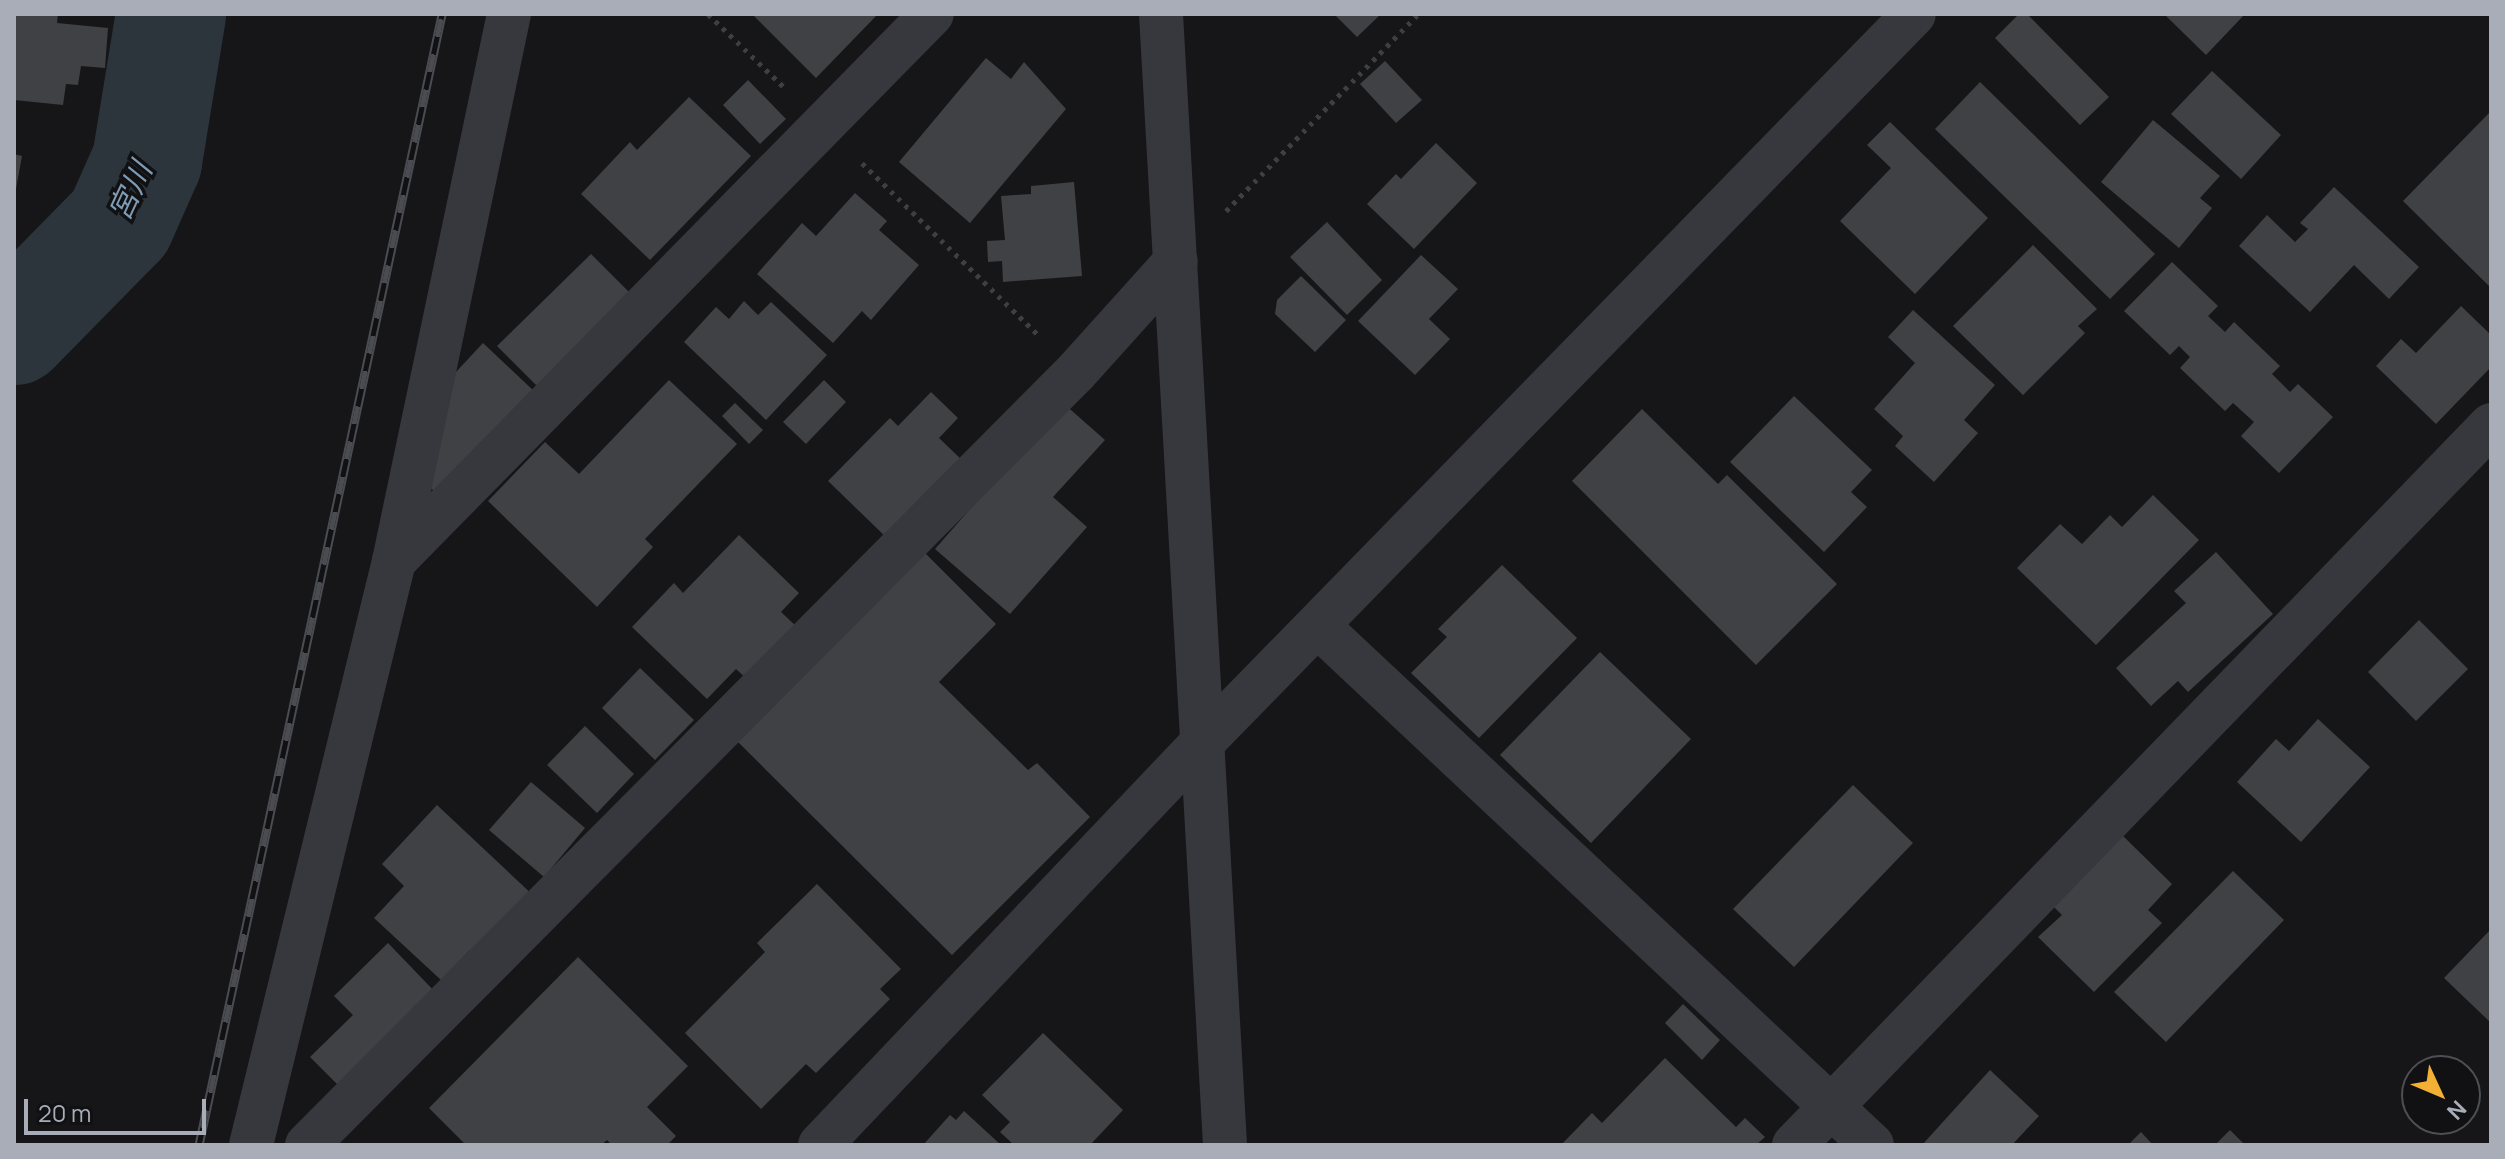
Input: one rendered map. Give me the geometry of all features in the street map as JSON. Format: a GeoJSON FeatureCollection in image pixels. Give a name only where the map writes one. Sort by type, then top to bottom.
{"type":"FeatureCollection","features":[{"type":"Feature","properties":{"kind":"street"},"geometry":{"type":"LineString","coordinates":[[251,1145],[394,561],[509,14]]}},
{"type":"Feature","properties":{"kind":"street"},"geometry":{"type":"LineString","coordinates":[[394,561],[932,14]]}},
{"type":"Feature","properties":{"kind":"street"},"geometry":{"type":"LineString","coordinates":[[1161,14],[1225,1145]]}},
{"type":"Feature","properties":{"kind":"street"},"geometry":{"type":"LineString","coordinates":[[820,1145],[1201,744],[1914,14]]}},
{"type":"Feature","properties":{"kind":"street"},"geometry":{"type":"LineString","coordinates":[[307,1145],[1076,372],[1176,261]]}},
{"type":"Feature","properties":{"kind":"street"},"geometry":{"type":"LineString","coordinates":[[1794,1145],[2491,425]]}},
{"type":"Feature","properties":{"kind":"street"},"geometry":{"type":"LineString","coordinates":[[1318,626],[1872,1145]]}},
{"type":"Feature","properties":{"kind":"path"},"geometry":{"type":"LineString","coordinates":[[708,14],[1076,372]]}},
{"type":"Feature","properties":{"kind":"path"},"geometry":{"type":"LineString","coordinates":[[1176,261],[1418,14]]}},
{"type":"Feature","properties":{"kind":"building"},"geometry":{"type":"Polygon","coordinates":[[[14,14],[58,14],[57,23],[108,28],[105,68],[81,66],[78,85],[66,84],[63,105],[14,100],[14,14]]]}},
{"type":"Feature","properties":{"kind":"building"},"geometry":{"type":"Polygon","coordinates":[[[752,14],[878,14],[816,78],[752,14]]]}},
{"type":"Feature","properties":{"kind":"building"},"geometry":{"type":"Polygon","coordinates":[[[1334,14],[1381,14],[1357,37],[1334,14]]]}},
{"type":"Feature","properties":{"kind":"building"},"geometry":{"type":"Polygon","coordinates":[[[2019,14],[2027,14],[2109,97],[2080,125],[1995,38],[2019,14]]]}},
{"type":"Feature","properties":{"kind":"building"},"geometry":{"type":"Polygon","coordinates":[[[2164,14],[2245,14],[2206,55],[2164,14]]]}},
{"type":"Feature","properties":{"kind":"building"},"geometry":{"type":"Polygon","coordinates":[[[986,58],[1011,79],[1024,62],[1066,109],[970,223],[899,162],[986,58]]]}},
{"type":"Feature","properties":{"kind":"building"},"geometry":{"type":"Polygon","coordinates":[[[1385,61],[1422,100],[1396,123],[1360,84],[1385,61]]]}},
{"type":"Feature","properties":{"kind":"building"},"geometry":{"type":"Polygon","coordinates":[[[2212,71],[2281,135],[2241,179],[2171,114],[2212,71]]]}},
{"type":"Feature","properties":{"kind":"building"},"geometry":{"type":"Polygon","coordinates":[[[748,80],[786,119],[760,144],[723,105],[748,80]]]}},
{"type":"Feature","properties":{"kind":"building"},"geometry":{"type":"Polygon","coordinates":[[[1980,82],[2155,254],[2110,299],[1935,129],[1980,82]]]}},
{"type":"Feature","properties":{"kind":"building"},"geometry":{"type":"Polygon","coordinates":[[[689,97],[751,156],[650,260],[581,194],[630,142],[637,150],[689,97]]]}},
{"type":"Feature","properties":{"kind":"building"},"geometry":{"type":"Polygon","coordinates":[[[2491,111],[2491,288],[2403,201],[2491,111]]]}},
{"type":"Feature","properties":{"kind":"building"},"geometry":{"type":"Polygon","coordinates":[[[2153,120],[2220,176],[2200,198],[2212,208],[2179,248],[2101,182],[2153,120]]]}},
{"type":"Feature","properties":{"kind":"building"},"geometry":{"type":"Polygon","coordinates":[[[1890,122],[1988,218],[1915,294],[1840,221],[1891,168],[1867,145],[1890,122]]]}},
{"type":"Feature","properties":{"kind":"building"},"geometry":{"type":"Polygon","coordinates":[[[1436,143],[1477,183],[1414,249],[1367,204],[1396,174],[1401,179],[1436,143]]]}},
{"type":"Feature","properties":{"kind":"building"},"geometry":{"type":"Polygon","coordinates":[[[14,154],[22,156],[16,189],[14,189],[14,154]]]}},
{"type":"Feature","properties":{"kind":"building"},"geometry":{"type":"Polygon","coordinates":[[[1074,182],[1082,276],[1003,282],[1002,261],[988,262],[987,241],[1005,240],[1001,196],[1031,194],[1031,186],[1074,182]]]}},
{"type":"Feature","properties":{"kind":"building"},"geometry":{"type":"Polygon","coordinates":[[[2334,187],[2419,267],[2389,299],[2354,265],[2310,312],[2239,246],[2267,215],[2295,242],[2308,229],[2300,223],[2334,187]]]}},
{"type":"Feature","properties":{"kind":"building"},"geometry":{"type":"Polygon","coordinates":[[[855,193],[887,221],[879,230],[919,265],[871,320],[862,311],[833,343],[757,274],[802,223],[816,236],[855,193]]]}},
{"type":"Feature","properties":{"kind":"building"},"geometry":{"type":"Polygon","coordinates":[[[1327,222],[1382,280],[1347,315],[1290,257],[1327,222]]]}},
{"type":"Feature","properties":{"kind":"building"},"geometry":{"type":"Polygon","coordinates":[[[2033,245],[2097,309],[2078,326],[2085,333],[2023,395],[1953,326],[2033,245]]]}},
{"type":"Feature","properties":{"kind":"building"},"geometry":{"type":"Polygon","coordinates":[[[591,254],[632,295],[539,388],[497,346],[591,254]]]}},
{"type":"Feature","properties":{"kind":"building"},"geometry":{"type":"Polygon","coordinates":[[[1421,255],[1458,289],[1429,319],[1450,339],[1415,375],[1358,321],[1421,255]]]}},
{"type":"Feature","properties":{"kind":"building"},"geometry":{"type":"Polygon","coordinates":[[[2172,262],[2218,306],[2208,316],[2225,332],[2234,322],[2280,366],[2272,374],[2290,392],[2298,384],[2333,417],[2279,473],[2241,436],[2254,422],[2233,403],[2225,411],[2180,368],[2190,357],[2179,346],[2170,355],[2124,311],[2172,262]]]}},
{"type":"Feature","properties":{"kind":"building"},"geometry":{"type":"Polygon","coordinates":[[[1301,276],[1346,320],[1315,352],[1275,314],[1277,300],[1301,276]]]}},
{"type":"Feature","properties":{"kind":"building"},"geometry":{"type":"Polygon","coordinates":[[[744,301],[758,315],[771,302],[827,355],[766,420],[684,342],[716,307],[729,319],[744,301]]]}},
{"type":"Feature","properties":{"kind":"building"},"geometry":{"type":"Polygon","coordinates":[[[2461,306],[2491,335],[2491,367],[2436,424],[2376,366],[2401,339],[2416,353],[2461,306]]]}},
{"type":"Feature","properties":{"kind":"building"},"geometry":{"type":"Polygon","coordinates":[[[1913,310],[1995,385],[1964,420],[1978,433],[1934,482],[1895,446],[1903,436],[1874,409],[1915,363],[1888,337],[1913,310]]]}},
{"type":"Feature","properties":{"kind":"building"},"geometry":{"type":"Polygon","coordinates":[[[483,343],[536,393],[439,495],[426,484],[456,372],[483,343]]]}},
{"type":"Feature","properties":{"kind":"building"},"geometry":{"type":"Polygon","coordinates":[[[669,380],[737,444],[645,539],[653,547],[597,607],[488,501],[545,442],[579,474],[669,380]]]}},
{"type":"Feature","properties":{"kind":"building"},"geometry":{"type":"Polygon","coordinates":[[[824,380],[846,402],[806,444],[783,422],[824,380]]]}},
{"type":"Feature","properties":{"kind":"building"},"geometry":{"type":"Polygon","coordinates":[[[931,392],[958,418],[939,438],[964,462],[889,540],[828,481],[890,418],[898,426],[931,392]]]}},
{"type":"Feature","properties":{"kind":"building"},"geometry":{"type":"Polygon","coordinates":[[[1794,396],[1872,470],[1851,492],[1867,507],[1824,552],[1730,462],[1794,396]]]}},
{"type":"Feature","properties":{"kind":"building"},"geometry":{"type":"Polygon","coordinates":[[[735,403],[763,430],[749,444],[722,416],[735,403]]]}},
{"type":"Feature","properties":{"kind":"building"},"geometry":{"type":"Polygon","coordinates":[[[1063,403],[1105,440],[1053,497],[1087,527],[1010,614],[935,549],[1063,403]]]}},
{"type":"Feature","properties":{"kind":"building"},"geometry":{"type":"Polygon","coordinates":[[[1642,409],[1718,484],[1727,475],[1837,584],[1756,665],[1572,481],[1642,409]]]}},
{"type":"Feature","properties":{"kind":"building"},"geometry":{"type":"Polygon","coordinates":[[[2153,495],[2199,540],[2096,645],[2017,568],[2060,524],[2082,544],[2110,515],[2122,527],[2153,495]]]}},
{"type":"Feature","properties":{"kind":"building"},"geometry":{"type":"Polygon","coordinates":[[[739,535],[799,593],[781,612],[797,627],[747,679],[736,669],[707,699],[632,627],[674,583],[683,593],[739,535]]]}},
{"type":"Feature","properties":{"kind":"building"},"geometry":{"type":"Polygon","coordinates":[[[923,551],[996,624],[939,682],[1028,770],[1037,763],[1090,817],[952,955],[736,740],[923,551]]]}},
{"type":"Feature","properties":{"kind":"building"},"geometry":{"type":"Polygon","coordinates":[[[2216,552],[2273,614],[2188,692],[2178,681],[2151,706],[2116,668],[2186,603],[2174,591],[2216,552]]]}},
{"type":"Feature","properties":{"kind":"building"},"geometry":{"type":"Polygon","coordinates":[[[1502,565],[1577,638],[1479,738],[1411,673],[1447,637],[1438,629],[1502,565]]]}},
{"type":"Feature","properties":{"kind":"building"},"geometry":{"type":"Polygon","coordinates":[[[2419,620],[2468,669],[2416,721],[2368,672],[2419,620]]]}},
{"type":"Feature","properties":{"kind":"building"},"geometry":{"type":"Polygon","coordinates":[[[1600,652],[1691,739],[1591,843],[1500,755],[1600,652]]]}},
{"type":"Feature","properties":{"kind":"building"},"geometry":{"type":"Polygon","coordinates":[[[640,668],[694,720],[655,760],[602,708],[640,668]]]}},
{"type":"Feature","properties":{"kind":"building"},"geometry":{"type":"Polygon","coordinates":[[[2318,719],[2370,767],[2301,842],[2237,782],[2276,739],[2289,751],[2318,719]]]}},
{"type":"Feature","properties":{"kind":"building"},"geometry":{"type":"Polygon","coordinates":[[[585,726],[634,774],[597,813],[547,765],[585,726]]]}},
{"type":"Feature","properties":{"kind":"building"},"geometry":{"type":"Polygon","coordinates":[[[531,782],[585,828],[544,877],[489,830],[531,782]]]}},
{"type":"Feature","properties":{"kind":"building"},"geometry":{"type":"Polygon","coordinates":[[[1853,785],[1913,843],[1794,967],[1733,909],[1853,785]]]}},
{"type":"Feature","properties":{"kind":"building"},"geometry":{"type":"Polygon","coordinates":[[[437,805],[536,898],[479,959],[470,950],[441,980],[374,918],[404,886],[382,864],[437,805]]]}},
{"type":"Feature","properties":{"kind":"building"},"geometry":{"type":"Polygon","coordinates":[[[2122,835],[2172,884],[2148,910],[2162,923],[2094,992],[2038,937],[2062,915],[2053,906],[2122,835]]]}},
{"type":"Feature","properties":{"kind":"building"},"geometry":{"type":"Polygon","coordinates":[[[2233,871],[2284,920],[2166,1042],[2114,992],[2233,871]]]}},
{"type":"Feature","properties":{"kind":"building"},"geometry":{"type":"Polygon","coordinates":[[[817,884],[901,969],[880,989],[890,999],[816,1073],[806,1064],[761,1109],[685,1033],[765,952],[757,943],[817,884]]]}},
{"type":"Feature","properties":{"kind":"building"},"geometry":{"type":"Polygon","coordinates":[[[2491,929],[2491,1023],[2444,978],[2491,929]]]}},
{"type":"Feature","properties":{"kind":"building"},"geometry":{"type":"Polygon","coordinates":[[[388,943],[439,996],[343,1090],[310,1057],[353,1015],[334,996],[388,943]]]}},
{"type":"Feature","properties":{"kind":"building"},"geometry":{"type":"Polygon","coordinates":[[[578,957],[688,1066],[647,1107],[676,1136],[667,1145],[612,1145],[607,1140],[601,1145],[466,1145],[429,1108],[578,957]]]}},
{"type":"Feature","properties":{"kind":"building"},"geometry":{"type":"Polygon","coordinates":[[[1683,1004],[1720,1040],[1702,1060],[1665,1023],[1683,1004]]]}},
{"type":"Feature","properties":{"kind":"building"},"geometry":{"type":"Polygon","coordinates":[[[1043,1033],[1123,1110],[1090,1145],[1014,1145],[1000,1132],[1010,1122],[982,1095],[1043,1033]]]}},
{"type":"Feature","properties":{"kind":"building"},"geometry":{"type":"Polygon","coordinates":[[[1665,1058],[1736,1127],[1745,1118],[1765,1137],[1756,1145],[1561,1145],[1592,1113],[1602,1123],[1665,1058]]]}},
{"type":"Feature","properties":{"kind":"building"},"geometry":{"type":"Polygon","coordinates":[[[1990,1070],[2039,1116],[2012,1145],[1922,1145],[1990,1070]]]}},
{"type":"Feature","properties":{"kind":"building"},"geometry":{"type":"Polygon","coordinates":[[[964,1111],[1001,1145],[923,1145],[950,1115],[956,1120],[964,1111]]]}},
{"type":"Feature","properties":{"kind":"building"},"geometry":{"type":"Polygon","coordinates":[[[2230,1130],[2245,1145],[2215,1145],[2230,1130]]]}},
{"type":"Feature","properties":{"kind":"building"},"geometry":{"type":"Polygon","coordinates":[[[2141,1132],[2153,1145],[2128,1145],[2141,1132]]]}},
{"type":"Feature","properties":{"kind":"waterway","name":"宮川"},"geometry":{"type":"LineString","coordinates":[[14,330],[120,222],[147,161],[171,14]]}},
{"type":"Feature","properties":{"kind":"railway"},"geometry":{"type":"LineString","coordinates":[[199,1145],[442,14]]}}]}
